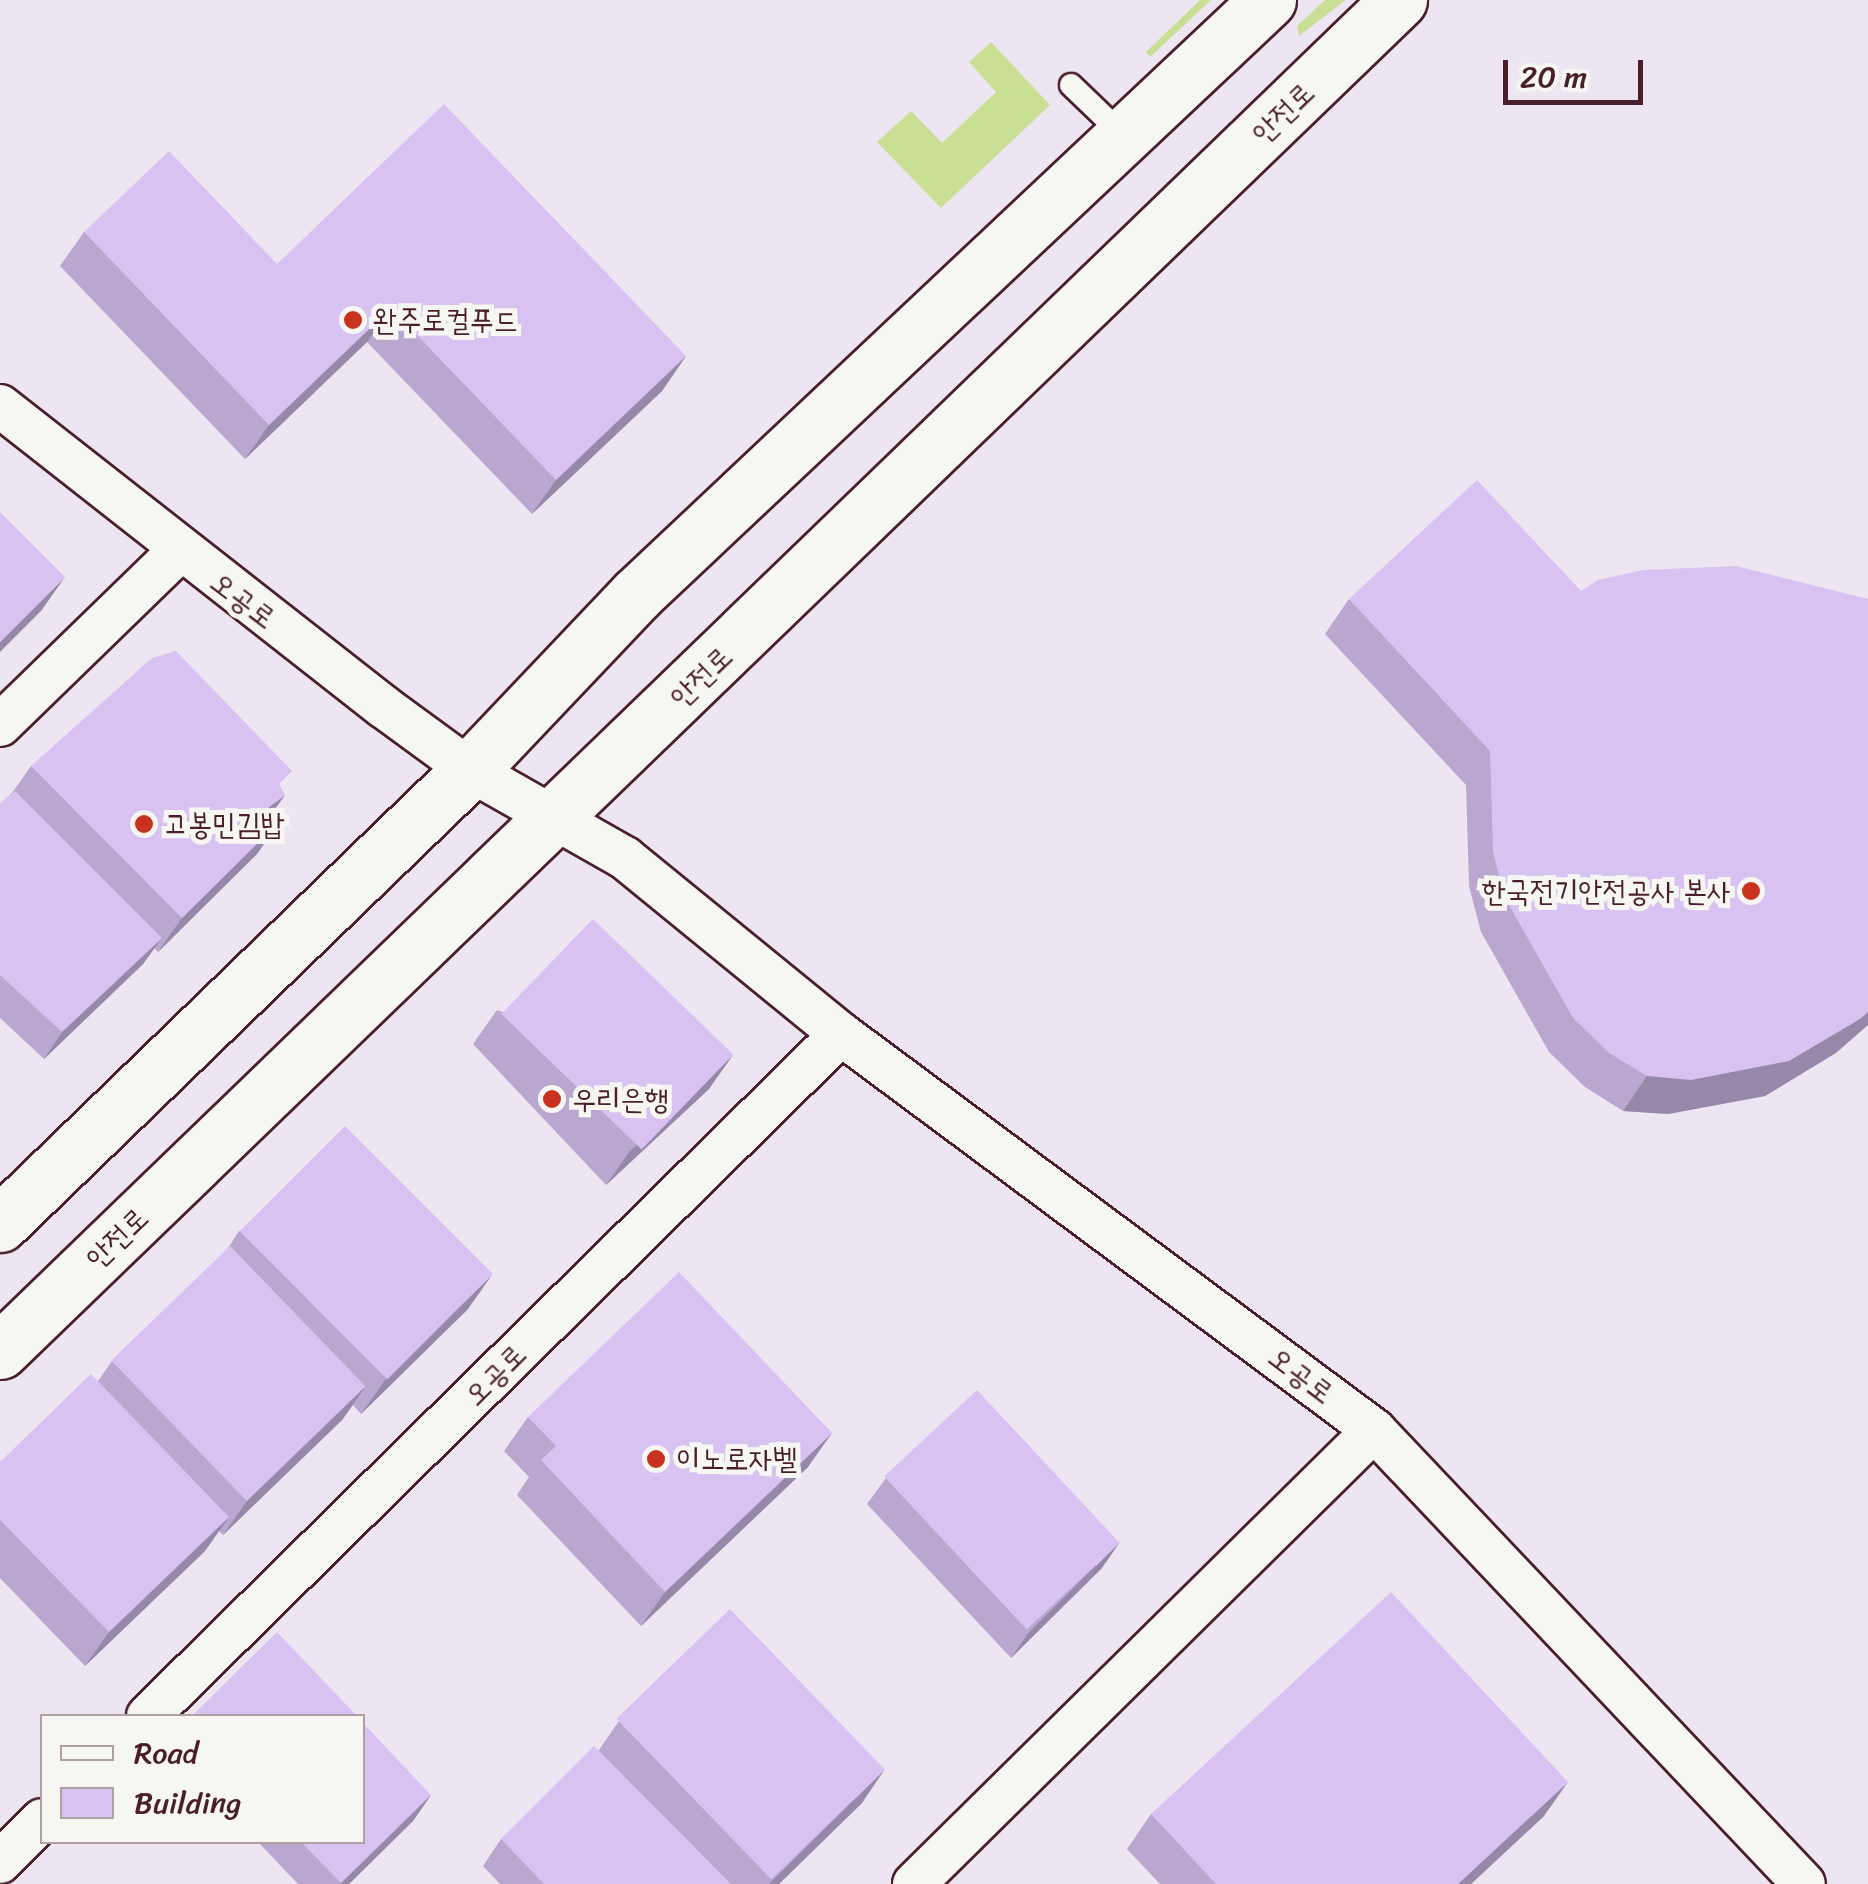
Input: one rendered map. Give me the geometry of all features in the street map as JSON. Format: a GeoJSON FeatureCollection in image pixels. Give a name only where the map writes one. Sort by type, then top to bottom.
{"type":"FeatureCollection","features":[{"type":"Feature","properties":{"kind":"street"},"geometry":{"type":"LineString","coordinates":[[0,1224],[470,770],[636,595],[1268,0]]}},
{"type":"Feature","properties":{"kind":"street","name":"안전로"},"geometry":{"type":"LineString","coordinates":[[0,1351],[1399,0]]}},
{"type":"Feature","properties":{"kind":"street","name":"오공로"},"geometry":{"type":"LineString","coordinates":[[0,406],[179,551],[470,770],[624,858],[842,1034],[1374,1430],[1804,1884]]}},
{"type":"Feature","properties":{"kind":"street","name":"오공로"},"geometry":{"type":"LineString","coordinates":[[0,726],[179,551]]}},
{"type":"Feature","properties":{"kind":"street","name":"오공로"},"geometry":{"type":"LineString","coordinates":[[150,1714],[842,1034]]}},
{"type":"Feature","properties":{"kind":"street"},"geometry":{"type":"LineString","coordinates":[[914,1884],[1374,1430]]}},
{"type":"Feature","properties":{"kind":"street"},"geometry":{"type":"LineString","coordinates":[[0,1862],[40,1822]]}},
{"type":"Feature","properties":{"kind":"lane"},"geometry":{"type":"LineString","coordinates":[[1071,86],[1124,136]]}},
{"type":"Feature","properties":{"kind":"green space"},"geometry":{"type":"Polygon","coordinates":[[[1200,0],[1211,0],[1150,57],[1146,52],[1200,0]]]}},
{"type":"Feature","properties":{"kind":"green space"},"geometry":{"type":"Polygon","coordinates":[[[1325,0],[1346,0],[1299,36],[1297,26],[1325,0]]]}},
{"type":"Feature","properties":{"kind":"green space"},"geometry":{"type":"Polygon","coordinates":[[[991,42],[1050,105],[941,208],[877,142],[911,111],[942,143],[996,92],[969,62],[991,42]]]}},
{"type":"Feature","properties":{"kind":"building","name":"완주로컬푸드"},"geometry":{"type":"Polygon","coordinates":[[[444,104],[686,356],[556,480],[391,308],[269,425],[84,232],[169,151],[277,264],[444,104]]]}},
{"type":"Feature","properties":{"kind":"building"},"geometry":{"type":"Polygon","coordinates":[[[1477,480],[1581,591],[1598,580],[1643,570],[1736,566],[1868,599],[1868,1012],[1860,1019],[1789,1061],[1691,1080],[1647,1076],[1609,1053],[1573,1018],[1505,898],[1493,852],[1490,751],[1349,599],[1477,480]]]}},
{"type":"Feature","properties":{"kind":"building"},"geometry":{"type":"Polygon","coordinates":[[[0,512],[65,577],[0,642],[0,512]]]}},
{"type":"Feature","properties":{"kind":"building","name":"고봉민김밥"},"geometry":{"type":"Polygon","coordinates":[[[176,651],[292,771],[279,784],[285,795],[268,808],[281,820],[182,918],[31,766],[152,658],[176,651]]]}},
{"type":"Feature","properties":{"kind":"building"},"geometry":{"type":"Polygon","coordinates":[[[15,791],[162,938],[62,1032],[0,975],[0,804],[15,791]]]}},
{"type":"Feature","properties":{"kind":"building"},"geometry":{"type":"Polygon","coordinates":[[[593,919],[733,1054],[642,1149],[501,1014],[593,919]]]}},
{"type":"Feature","properties":{"kind":"building"},"geometry":{"type":"Polygon","coordinates":[[[345,1126],[493,1274],[387,1379],[240,1231],[345,1126]]]}},
{"type":"Feature","properties":{"kind":"building"},"geometry":{"type":"Polygon","coordinates":[[[230,1246],[365,1386],[247,1501],[111,1361],[230,1246]]]}},
{"type":"Feature","properties":{"kind":"building","name":"이노로자벨"},"geometry":{"type":"Polygon","coordinates":[[[679,1272],[832,1433],[665,1592],[541,1460],[556,1446],[528,1417],[679,1272]]]}},
{"type":"Feature","properties":{"kind":"building"},"geometry":{"type":"Polygon","coordinates":[[[91,1374],[229,1517],[109,1632],[0,1520],[0,1462],[91,1374]]]}},
{"type":"Feature","properties":{"kind":"building"},"geometry":{"type":"Polygon","coordinates":[[[977,1390],[1120,1543],[1027,1629],[884,1477],[977,1390]]]}},
{"type":"Feature","properties":{"kind":"building"},"geometry":{"type":"Polygon","coordinates":[[[1391,1592],[1568,1782],[1458,1884],[1216,1884],[1151,1814],[1391,1592]]]}},
{"type":"Feature","properties":{"kind":"building"},"geometry":{"type":"Polygon","coordinates":[[[730,1609],[885,1769],[771,1879],[616,1719],[730,1609]]]}},
{"type":"Feature","properties":{"kind":"building"},"geometry":{"type":"Polygon","coordinates":[[[277,1632],[355,1714],[194,1714],[277,1632]]]}},
{"type":"Feature","properties":{"kind":"building"},"geometry":{"type":"Polygon","coordinates":[[[365,1725],[431,1795],[341,1883],[303,1844],[365,1844],[365,1725]]]}},
{"type":"Feature","properties":{"kind":"building"},"geometry":{"type":"Polygon","coordinates":[[[594,1746],[731,1884],[544,1884],[501,1839],[594,1746]]]}},
{"type":"Feature","properties":{"kind":"place","name":"완주로컬푸드"},"geometry":{"type":"Point","coordinates":[353,320]}},
{"type":"Feature","properties":{"kind":"place","name":"고봉민김밥"},"geometry":{"type":"Point","coordinates":[144,824]}},
{"type":"Feature","properties":{"kind":"place","name":"한국전기안전공사 본사"},"geometry":{"type":"Point","coordinates":[1751,891]}},
{"type":"Feature","properties":{"kind":"place","name":"우리은행"},"geometry":{"type":"Point","coordinates":[552,1099]}},
{"type":"Feature","properties":{"kind":"place","name":"이노로자벨"},"geometry":{"type":"Point","coordinates":[656,1459]}}]}
